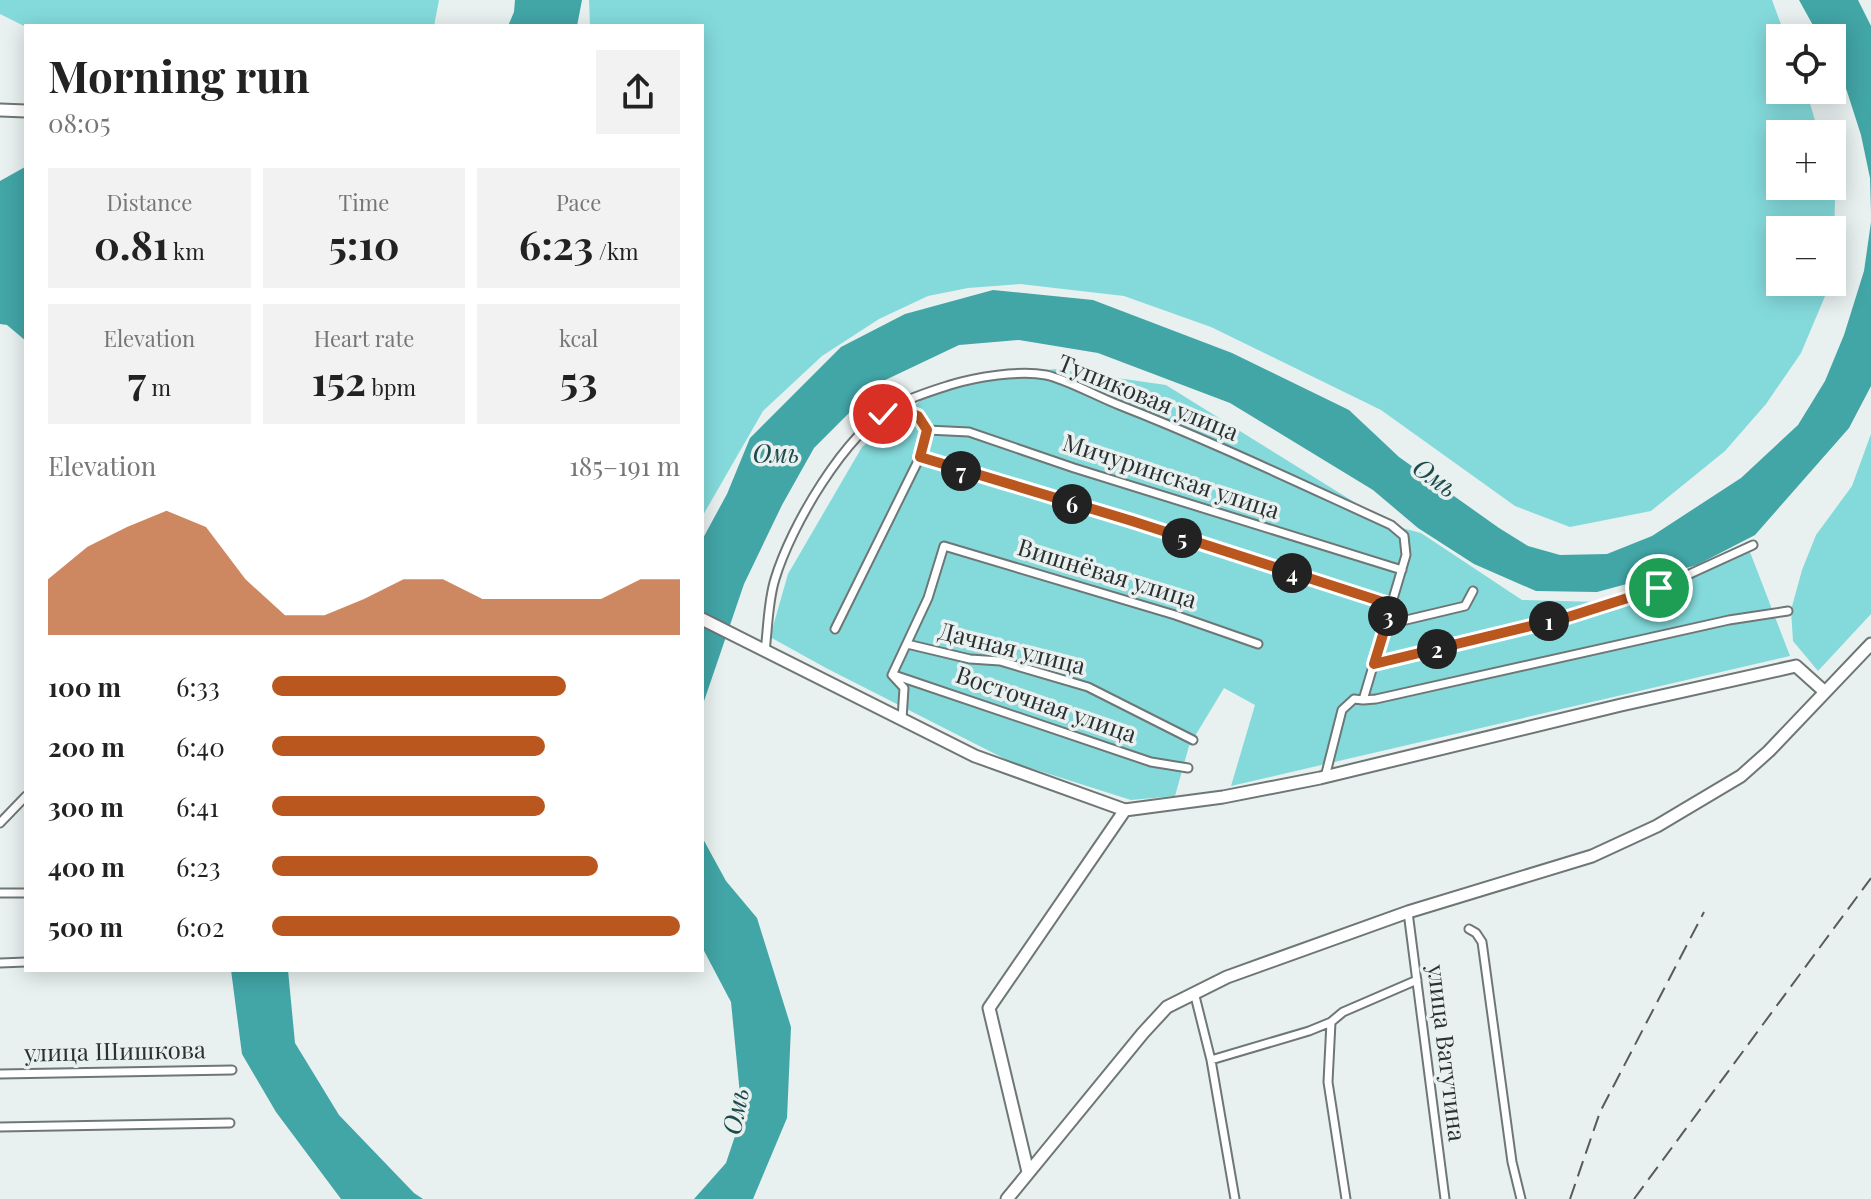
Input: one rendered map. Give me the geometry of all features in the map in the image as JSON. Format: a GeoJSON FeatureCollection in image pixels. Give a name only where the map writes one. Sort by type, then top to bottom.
{"type":"FeatureCollection","features":[{"type":"Feature","properties":{"kind":"street"},"geometry":{"type":"LineString","coordinates":[[0,110],[24,111]]}},
{"type":"Feature","properties":{"kind":"street","name":"Тупиковая улица"},"geometry":{"type":"LineString","coordinates":[[763,650],[773,582],[790,539],[848,447],[894,406],[966,380],[1006,375],[1046,375],[1156,420],[1391,525],[1404,536],[1406,555],[1402,570]]}},
{"type":"Feature","properties":{"kind":"street"},"geometry":{"type":"LineString","coordinates":[[835,629],[920,457],[927,430],[918,416],[894,406]]}},
{"type":"Feature","properties":{"kind":"street","name":"Мичуринская улица"},"geometry":{"type":"LineString","coordinates":[[927,430],[969,432],[1074,468],[1402,570]]}},
{"type":"Feature","properties":{"kind":"street"},"geometry":{"type":"LineString","coordinates":[[920,457],[1392,605]]}},
{"type":"Feature","properties":{"kind":"street"},"geometry":{"type":"LineString","coordinates":[[1374,664],[1568,617],[1659,588],[1753,545]]}},
{"type":"Feature","properties":{"kind":"street","name":"Вишнёвая улица"},"geometry":{"type":"LineString","coordinates":[[907,644],[928,598],[944,546],[1161,610],[1258,644]]}},
{"type":"Feature","properties":{"kind":"street"},"geometry":{"type":"LineString","coordinates":[[1363,700],[1402,570]]}},
{"type":"Feature","properties":{"kind":"street"},"geometry":{"type":"LineString","coordinates":[[1385,625],[1465,606],[1473,591]]}},
{"type":"Feature","properties":{"kind":"street"},"geometry":{"type":"LineString","coordinates":[[1325,777],[1342,710],[1354,699],[1376,699],[1729,620],[1788,611]]}},
{"type":"Feature","properties":{"kind":"street"},"geometry":{"type":"LineString","coordinates":[[704,620],[975,756],[1125,810],[1223,797],[1325,777],[1796,666],[1825,692]]}},
{"type":"Feature","properties":{"kind":"street"},"geometry":{"type":"LineString","coordinates":[[902,719],[904,688],[892,675],[907,644]]}},
{"type":"Feature","properties":{"kind":"street","name":"Дачная улица"},"geometry":{"type":"LineString","coordinates":[[907,644],[970,659],[1000,661],[1088,687],[1193,740]]}},
{"type":"Feature","properties":{"kind":"street"},"geometry":{"type":"LineString","coordinates":[[1007,1199],[1167,1007],[1241,972],[1408,912],[1592,856],[1657,826],[1741,776],[1871,644]]}},
{"type":"Feature","properties":{"kind":"street","name":"Восточная улица"},"geometry":{"type":"LineString","coordinates":[[892,675],[1151,762],[1188,768]]}},
{"type":"Feature","properties":{"kind":"street"},"geometry":{"type":"LineString","coordinates":[[0,823],[24,798]]}},
{"type":"Feature","properties":{"kind":"street"},"geometry":{"type":"LineString","coordinates":[[1028,1172],[989,1008],[1125,810]]}},
{"type":"Feature","properties":{"kind":"street"},"geometry":{"type":"LineString","coordinates":[[0,893],[24,893]]}},
{"type":"Feature","properties":{"kind":"street","name":"улица Ватутина"},"geometry":{"type":"LineString","coordinates":[[1408,912],[1442,1199]]}},
{"type":"Feature","properties":{"kind":"street"},"geometry":{"type":"LineString","coordinates":[[1469,929],[1482,942],[1512,1162],[1521,1199]]}},
{"type":"Feature","properties":{"kind":"street"},"geometry":{"type":"LineString","coordinates":[[0,963],[24,962]]}},
{"type":"Feature","properties":{"kind":"street"},"geometry":{"type":"LineString","coordinates":[[1211,1060],[1309,1031],[1331,1022],[1343,1012],[1417,980]]}},
{"type":"Feature","properties":{"kind":"street"},"geometry":{"type":"LineString","coordinates":[[1194,992],[1211,1060],[1235,1199]]}},
{"type":"Feature","properties":{"kind":"street"},"geometry":{"type":"LineString","coordinates":[[1331,1022],[1328,1082],[1346,1199]]}},
{"type":"Feature","properties":{"kind":"street","name":"улица Шишкова"},"geometry":{"type":"LineString","coordinates":[[0,1074],[232,1070]]}},
{"type":"Feature","properties":{"kind":"street"},"geometry":{"type":"LineString","coordinates":[[0,1127],[230,1123]]}},
{"type":"Feature","properties":{"kind":"shaded area"},"geometry":{"type":"Polygon","coordinates":[[[0,0],[439,0],[434,24],[24,26],[0,14],[0,0]]]}},
{"type":"Feature","properties":{"kind":"shaded area"},"geometry":{"type":"Polygon","coordinates":[[[589,0],[1772,0],[1781,24],[1766,24],[1766,104],[1810,104],[1815,120],[1766,120],[1766,200],[1835,200],[1835,216],[1766,216],[1766,296],[1825,296],[1801,353],[1766,404],[1725,451],[1651,511],[1570,527],[1515,506],[1381,410],[1211,327],[1124,296],[1020,284],[968,288],[928,296],[879,319],[822,356],[763,411],[704,514],[704,24],[590,24],[589,0]]]}},
{"type":"Feature","properties":{"kind":"shaded area"},"geometry":{"type":"Polygon","coordinates":[[[1055,369],[1166,385],[1391,525],[1421,533],[1522,600],[1599,602],[1750,552],[1790,656],[1231,786],[1255,705],[1224,688],[1189,746],[1175,796],[1131,800],[1011,762],[770,637],[788,574],[862,447],[943,383],[1055,369]]]}},
{"type":"Feature","properties":{"kind":"shaded area"},"geometry":{"type":"Polygon","coordinates":[[[1871,434],[1871,614],[1818,671],[1793,641],[1791,610],[1816,535],[1852,486],[1871,434]]]}},
{"type":"Feature","properties":{"kind":"water"},"geometry":{"type":"Polygon","coordinates":[[[515,0],[582,0],[577,24],[509,24],[515,0]]]}},
{"type":"Feature","properties":{"kind":"water"},"geometry":{"type":"Polygon","coordinates":[[[1799,0],[1858,0],[1871,26],[1871,212],[1870,178],[1861,135],[1846,88],[1846,24],[1812,24],[1799,0]]]}},
{"type":"Feature","properties":{"kind":"water"},"geometry":{"type":"Polygon","coordinates":[[[24,168],[24,339],[7,325],[0,324],[0,181],[24,168]]]}},
{"type":"Feature","properties":{"kind":"water","name":"Омь"},"geometry":{"type":"Polygon","coordinates":[[[1871,222],[1871,386],[1849,428],[1755,535],[1697,565],[1597,592],[1536,591],[1474,564],[1418,528],[1373,490],[1230,403],[1098,353],[1019,340],[959,345],[879,383],[814,448],[744,584],[704,701],[704,536],[727,494],[750,438],[841,347],[905,314],[993,290],[1093,300],[1232,353],[1349,410],[1399,457],[1528,546],[1560,555],[1607,554],[1652,536],[1741,478],[1798,425],[1825,381],[1844,335],[1864,271],[1871,222]]]}},
{"type":"Feature","properties":{"kind":"water","name":"Омь"},"geometry":{"type":"Polygon","coordinates":[[[704,841],[726,881],[757,918],[791,1027],[787,1118],[753,1199],[694,1199],[726,1163],[742,1115],[731,1002],[704,951],[704,841]]]}},
{"type":"Feature","properties":{"kind":"water"},"geometry":{"type":"Polygon","coordinates":[[[231,972],[288,972],[295,1043],[339,1115],[423,1199],[341,1199],[276,1112],[242,1054],[231,972]]]}},
{"type":"Feature","properties":{"kind":"railway"},"geometry":{"type":"LineString","coordinates":[[1634,1199],[1871,878]]}},
{"type":"Feature","properties":{"kind":"railway"},"geometry":{"type":"LineString","coordinates":[[1570,1199],[1600,1112],[1704,912]]}},
{"type":"Feature","properties":{"kind":"route"},"geometry":{"type":"LineString","coordinates":[[883,414],[894,406],[918,416],[927,430],[920,457],[949,468],[1132,521],[1392,605],[1374,664],[1568,617],[1659,588]]}}]}
